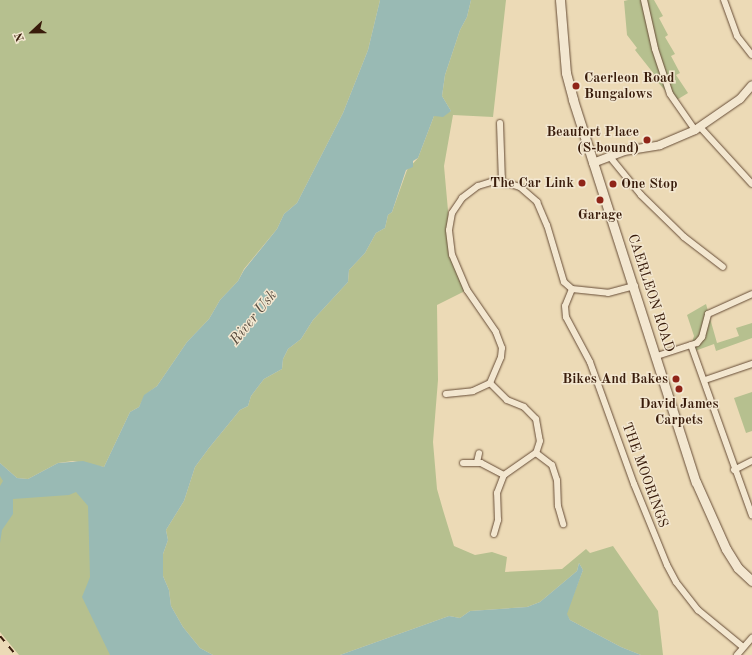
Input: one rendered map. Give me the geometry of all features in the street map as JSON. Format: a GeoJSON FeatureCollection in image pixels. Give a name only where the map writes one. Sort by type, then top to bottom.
{"type":"FeatureCollection","features":[{"type":"Feature","properties":{"kind":"main road","name":"CAERLEON ROAD"},"geometry":{"type":"LineString","coordinates":[[560,0],[566,73],[593,163],[635,286],[696,482],[711,519],[732,560],[752,581]]}},
{"type":"Feature","properties":{"kind":"street"},"geometry":{"type":"LineString","coordinates":[[644,0],[655,49],[670,94],[698,128],[752,184]]}},
{"type":"Feature","properties":{"kind":"street"},"geometry":{"type":"LineString","coordinates":[[724,0],[737,36],[752,55]]}},
{"type":"Feature","properties":{"kind":"street"},"geometry":{"type":"LineString","coordinates":[[593,163],[610,157],[660,145],[698,128],[740,99],[752,85]]}},
{"type":"Feature","properties":{"kind":"street"},"geometry":{"type":"LineString","coordinates":[[500,123],[502,182]]}},
{"type":"Feature","properties":{"kind":"street"},"geometry":{"type":"LineString","coordinates":[[610,157],[641,195],[684,237],[723,267]]}},
{"type":"Feature","properties":{"kind":"street"},"geometry":{"type":"LineString","coordinates":[[446,394],[473,391],[490,383],[499,366],[500,341],[467,290],[452,255],[449,230],[452,213],[462,198],[478,186],[502,182],[520,187],[537,202],[547,225],[564,282],[572,289],[608,293],[635,286]]}},
{"type":"Feature","properties":{"kind":"street","name":"THE MOORINGS"},"geometry":{"type":"LineString","coordinates":[[572,289],[565,306],[566,317],[590,362],[634,484],[667,565],[676,582],[698,610],[743,647]]}},
{"type":"Feature","properties":{"kind":"street"},"geometry":{"type":"LineString","coordinates":[[657,356],[691,346],[702,337],[708,314],[752,294]]}},
{"type":"Feature","properties":{"kind":"street"},"geometry":{"type":"LineString","coordinates":[[691,346],[734,470],[752,515]]}},
{"type":"Feature","properties":{"kind":"street"},"geometry":{"type":"LineString","coordinates":[[704,380],[752,364]]}},
{"type":"Feature","properties":{"kind":"street"},"geometry":{"type":"LineString","coordinates":[[490,383],[507,400],[524,407],[536,419],[540,441],[536,453],[504,475],[497,494],[498,520],[494,534]]}},
{"type":"Feature","properties":{"kind":"street"},"geometry":{"type":"LineString","coordinates":[[477,462],[479,453]]}},
{"type":"Feature","properties":{"kind":"street"},"geometry":{"type":"LineString","coordinates":[[536,453],[552,465],[557,480],[558,506],[563,524]]}},
{"type":"Feature","properties":{"kind":"street"},"geometry":{"type":"LineString","coordinates":[[734,470],[752,461]]}},
{"type":"Feature","properties":{"kind":"street"},"geometry":{"type":"LineString","coordinates":[[463,463],[477,462],[504,475]]}},
{"type":"Feature","properties":{"kind":"street"},"geometry":{"type":"LineString","coordinates":[[736,655],[752,638]]}},
{"type":"Feature","properties":{"kind":"green space"},"geometry":{"type":"Polygon","coordinates":[[[0,0],[380,0],[368,50],[343,113],[297,203],[284,214],[277,229],[244,269],[238,281],[220,300],[209,319],[187,342],[157,386],[145,395],[139,407],[130,412],[104,467],[73,461],[58,463],[28,479],[17,478],[0,463],[0,0]]]}},
{"type":"Feature","properties":{"kind":"green space"},"geometry":{"type":"Polygon","coordinates":[[[471,0],[506,0],[493,117],[453,115],[444,166],[452,255],[467,290],[437,305],[438,380],[433,442],[437,489],[443,510],[454,546],[475,555],[492,552],[507,557],[505,572],[562,569],[586,549],[590,553],[613,546],[658,611],[663,655],[641,655],[621,647],[570,620],[566,614],[583,570],[579,563],[577,571],[540,602],[527,607],[470,611],[460,618],[449,616],[340,655],[213,655],[200,648],[183,627],[171,606],[169,590],[163,576],[163,554],[168,540],[166,530],[184,501],[195,467],[240,410],[248,406],[251,396],[264,379],[282,369],[283,359],[288,349],[301,339],[313,320],[348,282],[349,270],[365,253],[376,233],[385,228],[388,215],[392,212],[407,170],[418,158],[434,116],[451,111],[442,96],[445,75],[460,30],[467,17],[471,0]]]}},
{"type":"Feature","properties":{"kind":"green space"},"geometry":{"type":"Polygon","coordinates":[[[654,0],[663,16],[659,18],[668,35],[665,37],[675,54],[671,56],[680,73],[676,75],[688,93],[675,101],[652,76],[654,74],[635,50],[637,48],[627,35],[624,1],[654,0]]]}},
{"type":"Feature","properties":{"kind":"green space"},"geometry":{"type":"Polygon","coordinates":[[[706,304],[717,343],[739,336],[736,328],[752,323],[752,338],[716,351],[714,344],[695,351],[691,345],[694,336],[687,315],[706,304]]]}},
{"type":"Feature","properties":{"kind":"green space"},"geometry":{"type":"Polygon","coordinates":[[[752,392],[752,431],[746,433],[734,398],[752,392]]]}},
{"type":"Feature","properties":{"kind":"green space"},"geometry":{"type":"Polygon","coordinates":[[[0,471],[13,482],[87,476],[131,655],[19,655],[0,632],[0,471]]]}},
{"type":"Feature","properties":{"kind":"water","name":"River Usk"},"geometry":{"type":"Polygon","coordinates":[[[380,0],[471,0],[467,17],[460,30],[445,75],[442,96],[451,111],[443,117],[434,116],[418,158],[413,161],[413,167],[406,170],[392,212],[388,215],[385,228],[376,233],[365,253],[349,270],[348,282],[313,320],[301,339],[288,349],[283,359],[282,369],[264,379],[251,396],[248,406],[240,410],[195,467],[184,501],[166,530],[168,540],[163,554],[163,576],[169,590],[171,606],[183,627],[200,648],[213,655],[110,655],[82,597],[90,577],[88,506],[76,492],[69,495],[13,499],[13,514],[2,530],[0,543],[0,486],[3,481],[0,476],[0,463],[17,478],[28,479],[58,463],[83,461],[104,467],[130,412],[139,407],[144,395],[157,386],[187,342],[209,319],[220,300],[238,281],[244,270],[277,229],[284,214],[297,203],[343,113],[368,50],[380,0]]]}},
{"type":"Feature","properties":{"kind":"water"},"geometry":{"type":"Polygon","coordinates":[[[579,563],[583,570],[567,614],[570,620],[621,647],[641,655],[340,655],[449,616],[460,618],[470,611],[527,607],[540,602],[577,571],[579,563]]]}},
{"type":"Feature","properties":{"kind":"railway"},"geometry":{"type":"LineString","coordinates":[[0,636],[16,655]]}},
{"type":"Feature","properties":{"kind":"place","name":"Caerleon Road Bungalows"},"geometry":{"type":"Point","coordinates":[576,86]}},
{"type":"Feature","properties":{"kind":"place","name":"Beaufort Place (S-bound)"},"geometry":{"type":"Point","coordinates":[647,140]}},
{"type":"Feature","properties":{"kind":"place","name":"The Car Link"},"geometry":{"type":"Point","coordinates":[582,183]}},
{"type":"Feature","properties":{"kind":"place","name":"One Stop"},"geometry":{"type":"Point","coordinates":[613,184]}},
{"type":"Feature","properties":{"kind":"place","name":"Garage"},"geometry":{"type":"Point","coordinates":[600,200]}},
{"type":"Feature","properties":{"kind":"place","name":"Bikes And Bakes"},"geometry":{"type":"Point","coordinates":[676,379]}},
{"type":"Feature","properties":{"kind":"place","name":"David James Carpets"},"geometry":{"type":"Point","coordinates":[679,389]}}]}
